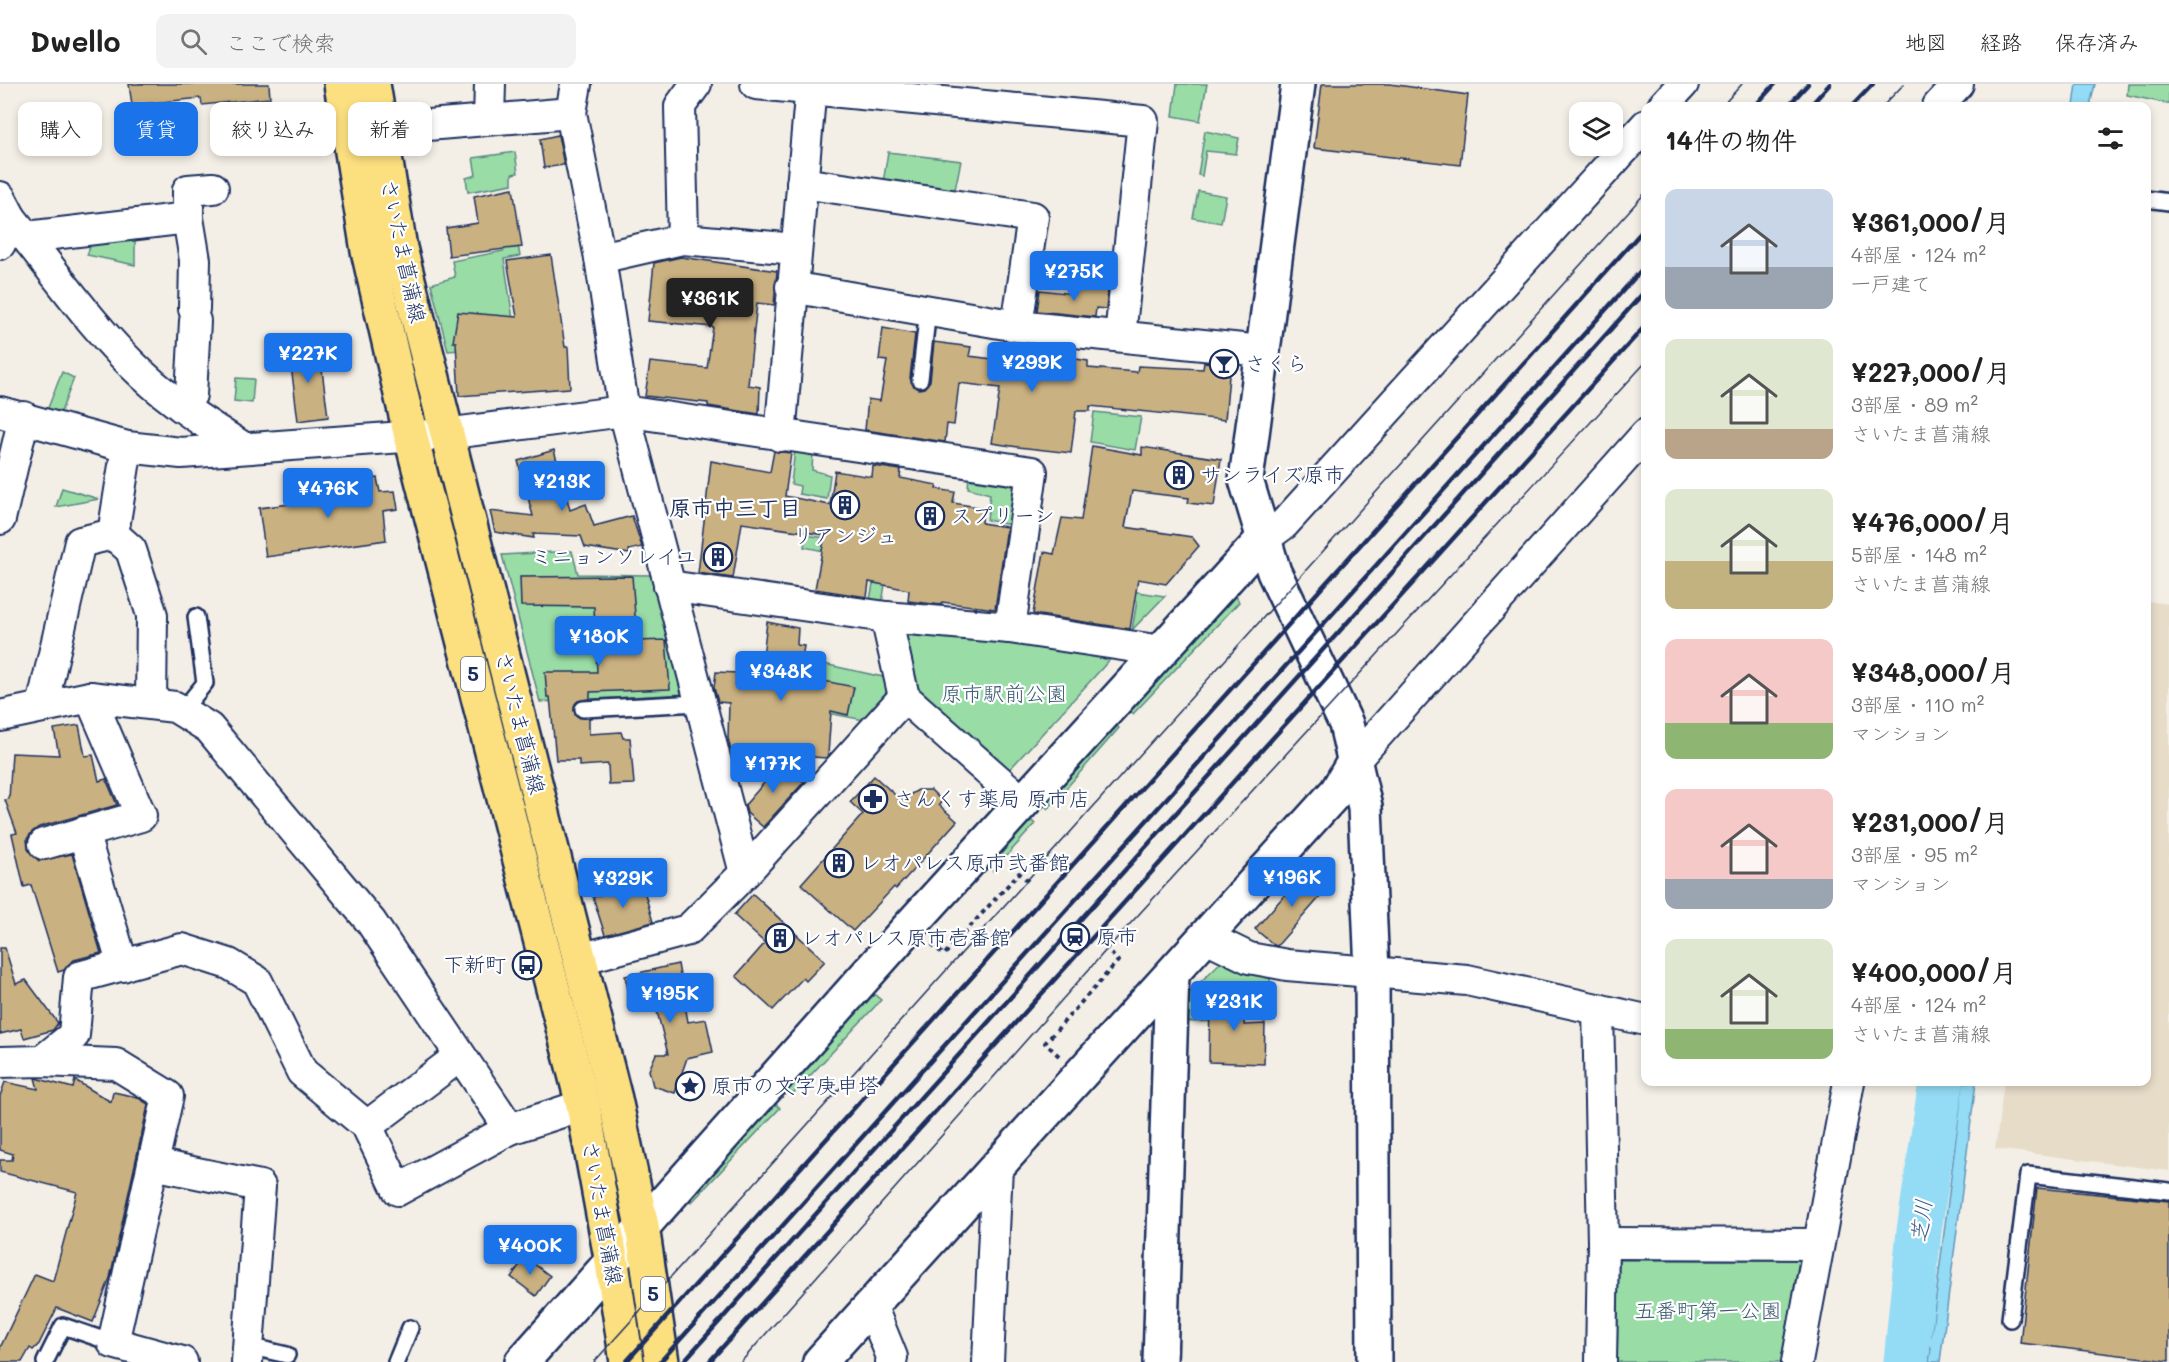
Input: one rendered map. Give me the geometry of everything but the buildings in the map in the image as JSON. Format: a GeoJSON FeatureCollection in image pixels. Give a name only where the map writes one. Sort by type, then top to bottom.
{"type":"FeatureCollection","features":[{"type":"Feature","properties":{"kind":"main road","name":"さいたま菖蒲線"},"geometry":{"type":"LineString","coordinates":[[341,84],[368,251],[411,437],[582,1105],[612,1263],[627,1362]]}},
{"type":"Feature","properties":{"kind":"main road","name":"さいたま菖蒲線"},"geometry":{"type":"LineString","coordinates":[[373,84],[376,102]]}},
{"type":"Feature","properties":{"kind":"main road","name":"さいたま菖蒲線"},"geometry":{"type":"LineString","coordinates":[[385,156],[400,248],[445,434],[580,959],[642,1226],[662,1362]]}},
{"type":"Feature","properties":{"kind":"street"},"geometry":{"type":"LineString","coordinates":[[489,119],[490,84]]}},
{"type":"Feature","properties":{"kind":"street"},"geometry":{"type":"LineString","coordinates":[[576,84],[571,113],[600,258],[624,411],[745,873]]}},
{"type":"Feature","properties":{"kind":"street"},"geometry":{"type":"LineString","coordinates":[[683,239],[680,106],[696,84]]}},
{"type":"Feature","properties":{"kind":"street"},"geometry":{"type":"LineString","coordinates":[[756,84],[901,90],[1143,121],[1120,336]]}},
{"type":"Feature","properties":{"kind":"street"},"geometry":{"type":"LineString","coordinates":[[1298,84],[1246,480],[1262,540],[1274,572],[1346,724],[1365,807],[1372,972],[1374,1362]]}},
{"type":"Feature","properties":{"kind":"street"},"geometry":{"type":"LineString","coordinates":[[1667,102],[1683,84]]}},
{"type":"Feature","properties":{"kind":"street"},"geometry":{"type":"LineString","coordinates":[[1942,102],[1958,84]]}},
{"type":"Feature","properties":{"kind":"street"},"geometry":{"type":"LineString","coordinates":[[780,436],[791,287],[810,97],[803,87]]}},
{"type":"Feature","properties":{"kind":"street"},"geometry":{"type":"LineString","coordinates":[[432,124],[571,113]]}},
{"type":"Feature","properties":{"kind":"street"},"geometry":{"type":"LineString","coordinates":[[522,1362],[612,1263],[642,1226],[1262,540],[1284,524],[1641,131]]}},
{"type":"Feature","properties":{"kind":"street"},"geometry":{"type":"LineString","coordinates":[[802,183],[1033,217],[1017,326]]}},
{"type":"Feature","properties":{"kind":"street"},"geometry":{"type":"LineString","coordinates":[[182,407],[191,395],[195,315],[195,260],[188,218],[188,190],[213,188]]}},
{"type":"Feature","properties":{"kind":"street"},"geometry":{"type":"LineString","coordinates":[[10,224],[188,218]]}},
{"type":"Feature","properties":{"kind":"street"},"geometry":{"type":"LineString","coordinates":[[10,224],[106,336],[144,376],[182,407],[244,448]]}},
{"type":"Feature","properties":{"kind":"street"},"geometry":{"type":"LineString","coordinates":[[600,258],[683,239],[796,249]]}},
{"type":"Feature","properties":{"kind":"street"},"geometry":{"type":"LineString","coordinates":[[791,287],[1017,326],[1262,351]]}},
{"type":"Feature","properties":{"kind":"street"},"geometry":{"type":"LineString","coordinates":[[0,519],[12,415],[127,447],[182,453],[445,434],[624,411],[1032,472],[1010,628]]}},
{"type":"Feature","properties":{"kind":"street"},"geometry":{"type":"LineString","coordinates":[[820,1362],[1336,791],[1354,760],[1641,440]]}},
{"type":"Feature","properties":{"kind":"street"},"geometry":{"type":"LineString","coordinates":[[112,534],[127,447]]}},
{"type":"Feature","properties":{"kind":"street"},"geometry":{"type":"LineString","coordinates":[[112,534],[131,550],[152,615],[151,703]]}},
{"type":"Feature","properties":{"kind":"street"},"geometry":{"type":"LineString","coordinates":[[42,706],[80,542],[112,534]]}},
{"type":"Feature","properties":{"kind":"street"},"geometry":{"type":"LineString","coordinates":[[669,586],[886,617],[1010,628],[1162,651]]}},
{"type":"Feature","properties":{"kind":"street"},"geometry":{"type":"LineString","coordinates":[[886,617],[904,697],[1024,802]]}},
{"type":"Feature","properties":{"kind":"street"},"geometry":{"type":"LineString","coordinates":[[0,716],[90,697],[175,707],[209,728],[370,922],[510,1129]]}},
{"type":"Feature","properties":{"kind":"street"},"geometry":{"type":"LineString","coordinates":[[44,843],[141,816],[90,697]]}},
{"type":"Feature","properties":{"kind":"street"},"geometry":{"type":"LineString","coordinates":[[580,959],[688,930],[745,873],[904,697]]}},
{"type":"Feature","properties":{"kind":"street"},"geometry":{"type":"LineString","coordinates":[[83,832],[123,966]]}},
{"type":"Feature","properties":{"kind":"street"},"geometry":{"type":"LineString","coordinates":[[1206,937],[1249,958],[1467,980],[1641,1019]]}},
{"type":"Feature","properties":{"kind":"street"},"geometry":{"type":"LineString","coordinates":[[42,1060],[74,1035],[79,977],[182,949],[229,964],[257,981],[302,1072],[367,1126],[398,1190],[510,1129],[582,1105]]}},
{"type":"Feature","properties":{"kind":"street"},"geometry":{"type":"LineString","coordinates":[[1160,1362],[1172,974]]}},
{"type":"Feature","properties":{"kind":"street"},"geometry":{"type":"LineString","coordinates":[[1598,1009],[1603,1243],[1601,1362]]}},
{"type":"Feature","properties":{"kind":"street"},"geometry":{"type":"LineString","coordinates":[[367,1126],[460,1056]]}},
{"type":"Feature","properties":{"kind":"street"},"geometry":{"type":"LineString","coordinates":[[0,1062],[42,1060],[116,1064],[168,1096],[113,1343],[182,1362]]}},
{"type":"Feature","properties":{"kind":"street"},"geometry":{"type":"LineString","coordinates":[[1797,1362],[1848,1086]]}},
{"type":"Feature","properties":{"kind":"street"},"geometry":{"type":"LineString","coordinates":[[153,1164],[260,1186],[247,1354]]}},
{"type":"Feature","properties":{"kind":"street"},"geometry":{"type":"LineString","coordinates":[[988,1362],[997,1166]]}},
{"type":"Feature","properties":{"kind":"street"},"geometry":{"type":"LineString","coordinates":[[1603,1243],[1818,1244]]}},
{"type":"Feature","properties":{"kind":"street"},"geometry":{"type":"LineString","coordinates":[[871,1305],[892,1357],[891,1362]]}},
{"type":"Feature","properties":{"kind":"lane"},"geometry":{"type":"LineString","coordinates":[[2151,200],[2169,202]]}},
{"type":"Feature","properties":{"kind":"lane"},"geometry":{"type":"LineString","coordinates":[[920,379],[928,310]]}},
{"type":"Feature","properties":{"kind":"lane"},"geometry":{"type":"LineString","coordinates":[[182,711],[205,683],[196,617]]}},
{"type":"Feature","properties":{"kind":"lane"},"geometry":{"type":"LineString","coordinates":[[583,709],[699,703]]}},
{"type":"Feature","properties":{"kind":"lane"},"geometry":{"type":"LineString","coordinates":[[2010,1319],[2028,1174],[2169,1191]]}},
{"type":"Feature","properties":{"kind":"lane"},"geometry":{"type":"LineString","coordinates":[[45,1362],[63,1326],[113,1343]]}},
{"type":"Feature","properties":{"kind":"lane"},"geometry":{"type":"LineString","coordinates":[[396,1362],[410,1328]]}},
{"type":"Feature","properties":{"kind":"lane"},"geometry":{"type":"LineString","coordinates":[[247,1354],[287,1355]]}},
{"type":"Feature","properties":{"kind":"path"},"geometry":{"type":"LineString","coordinates":[[944,955],[1019,873],[1028,881]]}},
{"type":"Feature","properties":{"kind":"path"},"geometry":{"type":"LineString","coordinates":[[1045,1044],[1118,961],[1107,950]]}},
{"type":"Feature","properties":{"kind":"shaded area"},"geometry":{"type":"Polygon","coordinates":[[[2151,602],[2169,604],[2169,1171],[1995,1149],[2003,1086],[2151,1086],[2151,602]]]}},
{"type":"Feature","properties":{"kind":"green space"},"geometry":{"type":"Polygon","coordinates":[[[1177,84],[1207,84],[1200,121],[1173,116],[1177,84]]]}},
{"type":"Feature","properties":{"kind":"green space"},"geometry":{"type":"Polygon","coordinates":[[[2128,84],[2169,84],[2169,104],[2127,95],[2128,84]]]}},
{"type":"Feature","properties":{"kind":"green space"},"geometry":{"type":"Polygon","coordinates":[[[1205,131],[1239,138],[1236,154],[1206,151],[1202,176],[1198,175],[1205,131]]]}},
{"type":"Feature","properties":{"kind":"green space"},"geometry":{"type":"Polygon","coordinates":[[[515,152],[518,173],[512,174],[512,184],[468,192],[466,178],[476,175],[473,158],[515,152]]]}},
{"type":"Feature","properties":{"kind":"green space"},"geometry":{"type":"Polygon","coordinates":[[[888,152],[961,161],[954,194],[883,183],[888,152]]]}},
{"type":"Feature","properties":{"kind":"green space"},"geometry":{"type":"Polygon","coordinates":[[[1198,191],[1226,196],[1221,223],[1193,218],[1198,191]]]}},
{"type":"Feature","properties":{"kind":"green space"},"geometry":{"type":"Polygon","coordinates":[[[135,237],[135,265],[87,255],[93,239],[135,237]]]}},
{"type":"Feature","properties":{"kind":"green space"},"geometry":{"type":"Polygon","coordinates":[[[517,240],[520,256],[504,259],[517,346],[448,351],[431,284],[455,277],[452,261],[504,251],[504,241],[517,240]]]}},
{"type":"Feature","properties":{"kind":"green space"},"geometry":{"type":"Polygon","coordinates":[[[62,372],[74,378],[59,417],[46,413],[62,372]]]}},
{"type":"Feature","properties":{"kind":"green space"},"geometry":{"type":"Polygon","coordinates":[[[236,378],[254,379],[252,403],[234,401],[236,378]]]}},
{"type":"Feature","properties":{"kind":"green space"},"geometry":{"type":"Polygon","coordinates":[[[1094,412],[1141,417],[1135,450],[1090,442],[1094,412]]]}},
{"type":"Feature","properties":{"kind":"green space"},"geometry":{"type":"Polygon","coordinates":[[[795,449],[813,452],[812,470],[830,475],[827,499],[799,494],[800,486],[791,484],[795,449]]]}},
{"type":"Feature","properties":{"kind":"green space"},"geometry":{"type":"Polygon","coordinates":[[[969,474],[1014,481],[1018,489],[1010,525],[987,520],[990,494],[968,488],[969,474]]]}},
{"type":"Feature","properties":{"kind":"green space"},"geometry":{"type":"Polygon","coordinates":[[[62,488],[99,499],[56,507],[62,488]]]}},
{"type":"Feature","properties":{"kind":"green space"},"geometry":{"type":"Polygon","coordinates":[[[806,535],[891,548],[882,603],[870,600],[877,562],[804,547],[806,535]]]}},
{"type":"Feature","properties":{"kind":"green space"},"geometry":{"type":"Polygon","coordinates":[[[572,551],[578,574],[652,575],[685,694],[540,702],[502,555],[572,551]]]}},
{"type":"Feature","properties":{"kind":"green space"},"geometry":{"type":"Polygon","coordinates":[[[1090,585],[1165,596],[1132,630],[1137,601],[1096,593],[1090,585]]]}},
{"type":"Feature","properties":{"kind":"green space"},"geometry":{"type":"Polygon","coordinates":[[[1234,591],[1239,602],[1133,714],[1127,709],[1234,591]]]}},
{"type":"Feature","properties":{"kind":"green space","name":"原市駅前公園"},"geometry":{"type":"Polygon","coordinates":[[[905,630],[1114,655],[1009,770],[917,690],[899,637],[905,630]]]}},
{"type":"Feature","properties":{"kind":"green space"},"geometry":{"type":"Polygon","coordinates":[[[810,661],[883,677],[889,690],[884,701],[864,720],[801,708],[810,661]]]}},
{"type":"Feature","properties":{"kind":"green space"},"geometry":{"type":"Polygon","coordinates":[[[1114,723],[1119,728],[1048,809],[1042,803],[1114,723]]]}},
{"type":"Feature","properties":{"kind":"green space"},"geometry":{"type":"Polygon","coordinates":[[[1028,817],[1035,824],[993,871],[986,865],[1028,817]]]}},
{"type":"Feature","properties":{"kind":"green space"},"geometry":{"type":"Polygon","coordinates":[[[1226,957],[1270,970],[1271,1020],[1187,1022],[1189,993],[1226,957]]]}},
{"type":"Feature","properties":{"kind":"green space"},"geometry":{"type":"Polygon","coordinates":[[[874,994],[881,1000],[792,1095],[785,1090],[874,994]]]}},
{"type":"Feature","properties":{"kind":"green space"},"geometry":{"type":"Polygon","coordinates":[[[774,1102],[780,1108],[691,1203],[685,1198],[774,1102]]]}},
{"type":"Feature","properties":{"kind":"green space","name":"五番町第一公園"},"geometry":{"type":"Polygon","coordinates":[[[1619,1260],[1799,1260],[1781,1362],[1617,1362],[1619,1260]]]}},
{"type":"Feature","properties":{"kind":"water"},"geometry":{"type":"Polygon","coordinates":[[[2077,84],[2095,84],[2091,102],[2075,102],[2077,84]]]}},
{"type":"Feature","properties":{"kind":"water"},"geometry":{"type":"Polygon","coordinates":[[[1962,1086],[1975,1086],[1940,1362],[1929,1362],[1931,1348],[1927,1341],[1931,1336],[1962,1086]]]}},
{"type":"Feature","properties":{"kind":"waterway","name":"芝川"},"geometry":{"type":"LineString","coordinates":[[1906,1362],[1919,1231],[1940,1086]]}},
{"type":"Feature","properties":{"kind":"tram line"},"geometry":{"type":"LineString","coordinates":[[1726,102],[1742,84]]}},
{"type":"Feature","properties":{"kind":"tram line"},"geometry":{"type":"LineString","coordinates":[[1887,102],[1904,84]]}},
{"type":"Feature","properties":{"kind":"tram line"},"geometry":{"type":"LineString","coordinates":[[594,1362],[1641,198]]}},
{"type":"Feature","properties":{"kind":"tram line"},"geometry":{"type":"LineString","coordinates":[[741,1362],[1107,949],[1641,367]]}},
{"type":"Feature","properties":{"kind":"railway"},"geometry":{"type":"LineString","coordinates":[[1759,102],[1775,84]]}},
{"type":"Feature","properties":{"kind":"railway"},"geometry":{"type":"LineString","coordinates":[[1792,102],[1808,84]]}},
{"type":"Feature","properties":{"kind":"railway"},"geometry":{"type":"LineString","coordinates":[[1814,102],[1830,84]]}},
{"type":"Feature","properties":{"kind":"railway"},"geometry":{"type":"LineString","coordinates":[[1856,102],[1873,84]]}},
{"type":"Feature","properties":{"kind":"railway"},"geometry":{"type":"LineString","coordinates":[[626,1362],[1641,233]]}},
{"type":"Feature","properties":{"kind":"railway"},"geometry":{"type":"LineString","coordinates":[[660,1362],[1641,271]]}},
{"type":"Feature","properties":{"kind":"railway"},"geometry":{"type":"LineString","coordinates":[[683,1362],[1641,296]]}},
{"type":"Feature","properties":{"kind":"railway"},"geometry":{"type":"LineString","coordinates":[[709,1362],[1641,331]]}},
{"type":"Feature","properties":{"kind":"place","name":"さくら"},"geometry":{"type":"Point","coordinates":[1224,364]}},
{"type":"Feature","properties":{"kind":"place","name":"サンライズ原市"},"geometry":{"type":"Point","coordinates":[1179,475]}},
{"type":"Feature","properties":{"kind":"place","name":"リアンジュ"},"geometry":{"type":"Point","coordinates":[845,505]}},
{"type":"Feature","properties":{"kind":"place","name":"スプリーン"},"geometry":{"type":"Point","coordinates":[930,516]}},
{"type":"Feature","properties":{"kind":"place","name":"ミニョンソレイユ"},"geometry":{"type":"Point","coordinates":[718,557]}},
{"type":"Feature","properties":{"kind":"place","name":"さんくす薬局 原市店"},"geometry":{"type":"Point","coordinates":[873,799]}},
{"type":"Feature","properties":{"kind":"place","name":"レオパレス原市弐番館"},"geometry":{"type":"Point","coordinates":[839,863]}},
{"type":"Feature","properties":{"kind":"place","name":"原市"},"geometry":{"type":"Point","coordinates":[1075,937]}},
{"type":"Feature","properties":{"kind":"place","name":"レオパレス原市壱番館"},"geometry":{"type":"Point","coordinates":[780,938]}},
{"type":"Feature","properties":{"kind":"place","name":"下新町"},"geometry":{"type":"Point","coordinates":[527,965]}},
{"type":"Feature","properties":{"kind":"place","name":"原市の文字庚申塔"},"geometry":{"type":"Point","coordinates":[690,1086]}},
{"type":"Feature","properties":{"kind":"district","name":"原市中三丁目"},"geometry":{"type":"Point","coordinates":[735,508]}}]}
